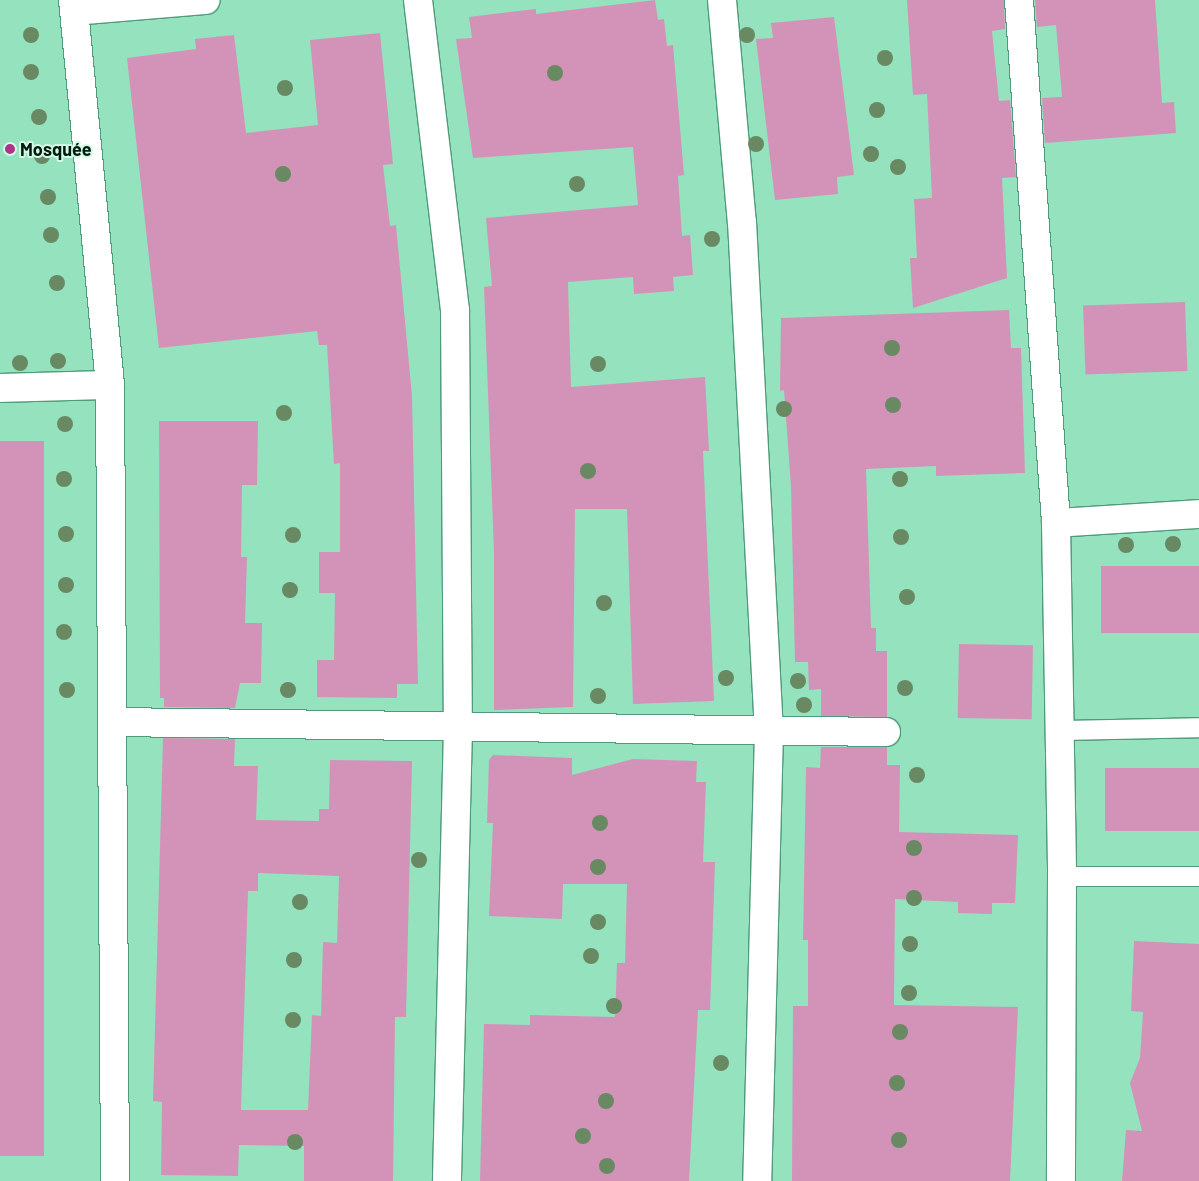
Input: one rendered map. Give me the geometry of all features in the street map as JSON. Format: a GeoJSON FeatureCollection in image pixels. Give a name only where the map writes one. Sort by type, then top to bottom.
{"type":"FeatureCollection","features":[{"type":"Feature","properties":{"kind":"street"},"geometry":{"type":"LineString","coordinates":[[115,1181],[110,385],[74,5],[206,0]]}},
{"type":"Feature","properties":{"kind":"street"},"geometry":{"type":"LineString","coordinates":[[418,0],[455,310],[458,728],[447,1181]]}},
{"type":"Feature","properties":{"kind":"street"},"geometry":{"type":"LineString","coordinates":[[722,0],[742,222],[769,732],[757,1181]]}},
{"type":"Feature","properties":{"kind":"street"},"geometry":{"type":"LineString","coordinates":[[1019,0],[1056,523],[1062,876],[1061,1181]]}},
{"type":"Feature","properties":{"kind":"street"},"geometry":{"type":"LineString","coordinates":[[0,388],[110,385]]}},
{"type":"Feature","properties":{"kind":"street"},"geometry":{"type":"LineString","coordinates":[[1056,523],[1199,514]]}},
{"type":"Feature","properties":{"kind":"street"},"geometry":{"type":"LineString","coordinates":[[112,722],[458,728],[886,732]]}},
{"type":"Feature","properties":{"kind":"lane"},"geometry":{"type":"LineString","coordinates":[[1060,730],[1199,727]]}},
{"type":"Feature","properties":{"kind":"lane"},"geometry":{"type":"LineString","coordinates":[[1062,876],[1199,876]]}},
{"type":"Feature","properties":{"kind":"building"},"geometry":{"type":"Polygon","coordinates":[[[655,0],[658,20],[664,19],[667,46],[673,45],[684,175],[678,176],[682,236],[690,235],[693,275],[673,277],[674,291],[634,294],[633,277],[568,282],[571,387],[705,377],[709,451],[703,451],[714,701],[633,704],[627,509],[575,509],[573,707],[494,710],[494,552],[484,287],[492,286],[486,218],[638,205],[633,147],[473,158],[456,39],[472,38],[469,17],[536,9],[536,14],[655,0]]]}},
{"type":"Feature","properties":{"kind":"building"},"geometry":{"type":"Polygon","coordinates":[[[907,0],[1004,0],[1005,29],[992,31],[999,101],[1010,100],[1016,177],[1002,178],[1007,278],[913,308],[910,258],[917,258],[914,199],[932,198],[927,94],[913,95],[907,0]]]}},
{"type":"Feature","properties":{"kind":"building"},"geometry":{"type":"Polygon","coordinates":[[[1035,0],[1155,0],[1162,103],[1174,102],[1176,133],[1045,143],[1042,98],[1062,97],[1056,25],[1037,27],[1035,0]]]}},
{"type":"Feature","properties":{"kind":"building"},"geometry":{"type":"Polygon","coordinates":[[[834,17],[854,175],[837,177],[838,194],[775,200],[756,39],[773,38],[771,23],[834,17]]]}},
{"type":"Feature","properties":{"kind":"building"},"geometry":{"type":"Polygon","coordinates":[[[380,33],[393,164],[383,165],[390,226],[396,225],[412,396],[418,684],[397,684],[397,698],[317,697],[317,660],[334,660],[335,593],[319,593],[319,552],[340,552],[340,463],[334,464],[327,345],[319,345],[317,331],[159,348],[127,58],[196,49],[195,39],[234,35],[246,133],[318,125],[310,40],[380,33]]]}},
{"type":"Feature","properties":{"kind":"building"},"geometry":{"type":"Polygon","coordinates":[[[1185,302],[1187,371],[1085,375],[1083,306],[1185,302]]]}},
{"type":"Feature","properties":{"kind":"building"},"geometry":{"type":"Polygon","coordinates":[[[1009,310],[1011,348],[1021,348],[1025,473],[936,476],[936,466],[866,469],[871,628],[876,628],[876,651],[887,651],[887,717],[821,716],[821,689],[809,690],[808,662],[795,662],[791,487],[784,390],[780,391],[781,318],[1009,310]]]}},
{"type":"Feature","properties":{"kind":"building"},"geometry":{"type":"Polygon","coordinates":[[[159,421],[258,421],[257,485],[242,485],[241,557],[247,557],[245,623],[262,623],[261,683],[240,683],[235,708],[164,707],[164,698],[160,698],[159,421]]]}},
{"type":"Feature","properties":{"kind":"building"},"geometry":{"type":"Polygon","coordinates":[[[0,441],[44,441],[44,1156],[0,1156],[0,441]]]}},
{"type":"Feature","properties":{"kind":"building"},"geometry":{"type":"Polygon","coordinates":[[[1101,566],[1199,566],[1199,633],[1101,633],[1101,566]]]}},
{"type":"Feature","properties":{"kind":"building"},"geometry":{"type":"Polygon","coordinates":[[[959,644],[1033,645],[1032,719],[958,718],[959,644]]]}},
{"type":"Feature","properties":{"kind":"building"},"geometry":{"type":"Polygon","coordinates":[[[163,738],[235,739],[234,766],[258,766],[256,820],[319,821],[319,809],[329,809],[330,760],[412,761],[406,1017],[395,1017],[393,1181],[304,1181],[304,1146],[239,1145],[238,1176],[161,1175],[162,1102],[153,1101],[163,738]],[[258,873],[258,891],[248,891],[241,1110],[308,1110],[312,1015],[321,1016],[323,942],[337,943],[339,876],[258,873]]]}},
{"type":"Feature","properties":{"kind":"building"},"geometry":{"type":"Polygon","coordinates":[[[821,747],[887,747],[887,765],[900,765],[899,832],[1018,835],[1015,903],[992,903],[992,914],[958,913],[958,902],[895,899],[894,1005],[1018,1007],[1010,1181],[792,1181],[793,1006],[808,1006],[808,940],[803,940],[806,767],[820,768],[821,747]]]}},
{"type":"Feature","properties":{"kind":"building"},"geometry":{"type":"Polygon","coordinates":[[[493,755],[572,758],[572,775],[633,759],[697,761],[696,782],[706,782],[703,862],[715,862],[710,1010],[698,1010],[689,1181],[480,1181],[484,1024],[530,1025],[530,1015],[615,1017],[617,963],[625,963],[627,884],[563,884],[562,919],[489,916],[493,823],[487,823],[489,760],[493,755]]]}},
{"type":"Feature","properties":{"kind":"building"},"geometry":{"type":"Polygon","coordinates":[[[1105,768],[1199,768],[1199,831],[1105,831],[1105,768]]]}},
{"type":"Feature","properties":{"kind":"building"},"geometry":{"type":"Polygon","coordinates":[[[1134,941],[1199,944],[1199,1181],[1122,1181],[1126,1130],[1142,1131],[1130,1083],[1140,1058],[1143,1012],[1131,1011],[1134,941]]]}},
{"type":"Feature","properties":{"kind":"place","name":"Mosquée"},"geometry":{"type":"Point","coordinates":[10,149]}}]}
